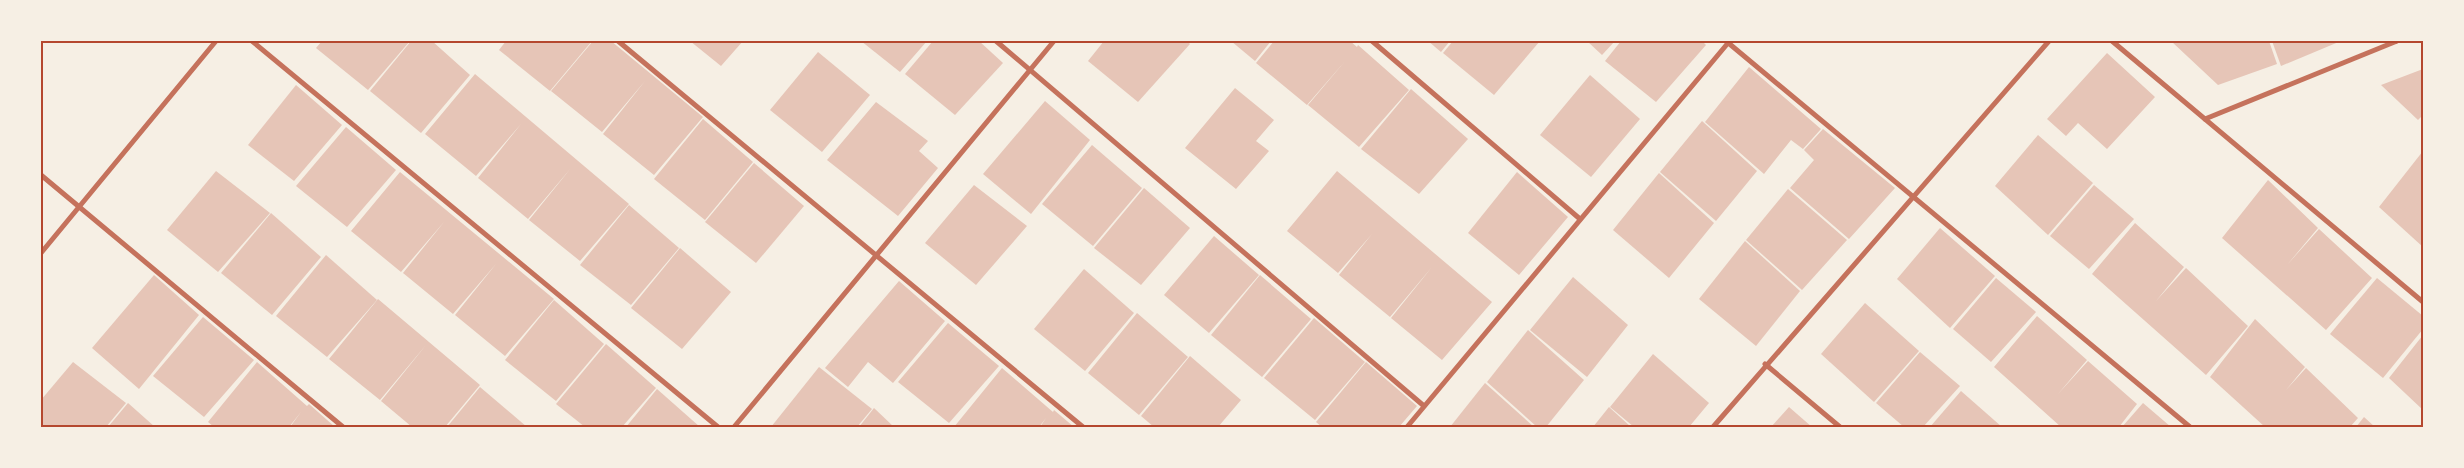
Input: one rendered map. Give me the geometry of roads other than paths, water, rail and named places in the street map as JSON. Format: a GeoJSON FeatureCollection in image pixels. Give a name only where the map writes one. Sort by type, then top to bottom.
{"type":"FeatureCollection","features":[{"type":"Feature","properties":{"kind":"street"},"geometry":{"type":"LineString","coordinates":[[41,253],[216,41]]}},
{"type":"Feature","properties":{"kind":"street"},"geometry":{"type":"LineString","coordinates":[[252,41],[718,427]]}},
{"type":"Feature","properties":{"kind":"street"},"geometry":{"type":"LineString","coordinates":[[618,41],[877,254],[1083,427]]}},
{"type":"Feature","properties":{"kind":"street"},"geometry":{"type":"LineString","coordinates":[[996,41],[1424,406]]}},
{"type":"Feature","properties":{"kind":"street"},"geometry":{"type":"LineString","coordinates":[[734,427],[1054,41]]}},
{"type":"Feature","properties":{"kind":"street"},"geometry":{"type":"LineString","coordinates":[[1372,41],[1580,219]]}},
{"type":"Feature","properties":{"kind":"street"},"geometry":{"type":"LineString","coordinates":[[1713,427],[1765,364],[2049,41]]}},
{"type":"Feature","properties":{"kind":"street"},"geometry":{"type":"LineString","coordinates":[[2112,41],[2423,302]]}},
{"type":"Feature","properties":{"kind":"street"},"geometry":{"type":"LineString","coordinates":[[2205,119],[2397,41]]}},
{"type":"Feature","properties":{"kind":"street"},"geometry":{"type":"LineString","coordinates":[[1407,427],[1727,42],[2190,427]]}},
{"type":"Feature","properties":{"kind":"street"},"geometry":{"type":"LineString","coordinates":[[41,175],[343,427]]}},
{"type":"Feature","properties":{"kind":"street"},"geometry":{"type":"LineString","coordinates":[[1765,364],[1840,427]]}}]}
